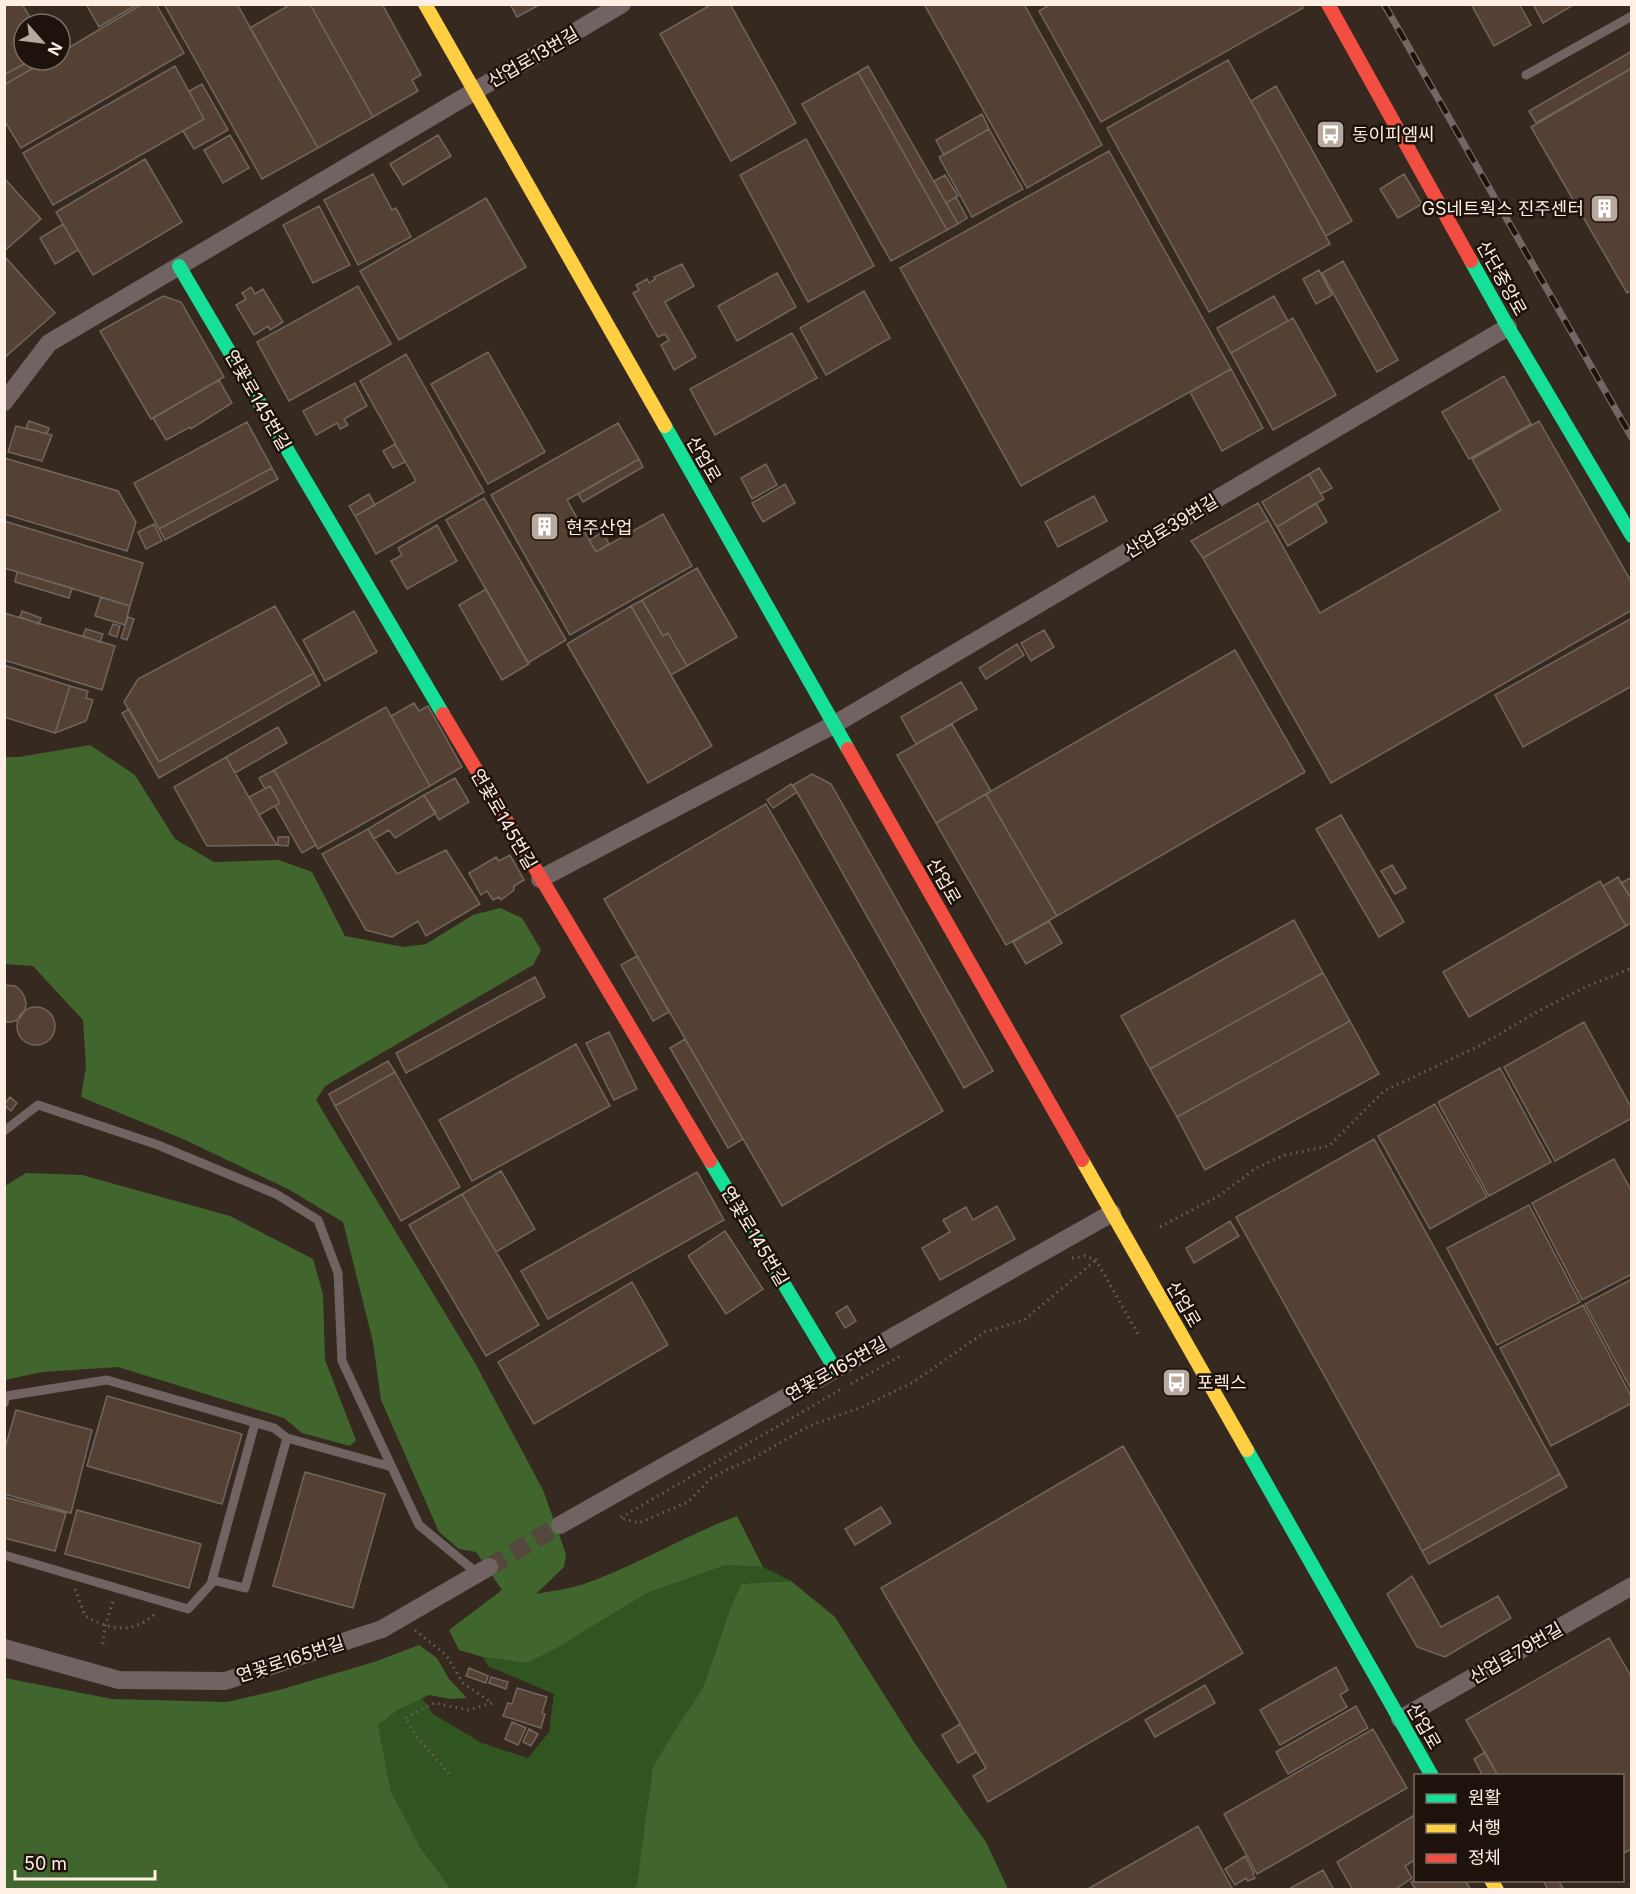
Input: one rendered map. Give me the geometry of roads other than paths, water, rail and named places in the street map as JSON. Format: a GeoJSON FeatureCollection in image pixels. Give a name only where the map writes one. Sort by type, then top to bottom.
{"type":"FeatureCollection","features":[{"type":"Feature","properties":{"kind":"street","name":"산업로"},"geometry":{"type":"LineString","coordinates":[[425,4],[1431,1774]]}},
{"type":"Feature","properties":{"kind":"street","name":"산업로13번길"},"geometry":{"type":"LineString","coordinates":[[475,91],[622,4]]}},
{"type":"Feature","properties":{"kind":"street","name":"산단중앙로"},"geometry":{"type":"LineString","coordinates":[[1328,4],[1508,327],[1632,536]]}},
{"type":"Feature","properties":{"kind":"street"},"geometry":{"type":"LineString","coordinates":[[4,402],[50,343],[475,91]]}},
{"type":"Feature","properties":{"kind":"street","name":"연꽃로145번길"},"geometry":{"type":"LineString","coordinates":[[179,266],[540,879],[835,1369]]}},
{"type":"Feature","properties":{"kind":"street","name":"산업로39번길"},"geometry":{"type":"LineString","coordinates":[[540,879],[834,724],[1508,327]]}},
{"type":"Feature","properties":{"kind":"street","name":"연꽃로165번길"},"geometry":{"type":"LineString","coordinates":[[560,1525],[1112,1213]]}},
{"type":"Feature","properties":{"kind":"street","name":"연꽃로165번길"},"geometry":{"type":"LineString","coordinates":[[4,1648],[119,1680],[225,1681],[382,1629],[483,1570]]}},
{"type":"Feature","properties":{"kind":"street","name":"산업로79번길"},"geometry":{"type":"LineString","coordinates":[[1400,1719],[1632,1586]]}},
{"type":"Feature","properties":{"kind":"lane"},"geometry":{"type":"LineString","coordinates":[[1526,75],[1632,16]]}},
{"type":"Feature","properties":{"kind":"lane"},"geometry":{"type":"LineString","coordinates":[[4,1131],[38,1105],[158,1145],[276,1194],[318,1220],[338,1273],[342,1361],[419,1525],[483,1570]]}},
{"type":"Feature","properties":{"kind":"lane"},"geometry":{"type":"LineString","coordinates":[[4,1403],[6,1396],[107,1380],[274,1428],[287,1438],[392,1467]]}},
{"type":"Feature","properties":{"kind":"lane"},"geometry":{"type":"LineString","coordinates":[[4,1555],[188,1609],[211,1584],[255,1423]]}},
{"type":"Feature","properties":{"kind":"lane"},"geometry":{"type":"LineString","coordinates":[[212,1580],[245,1587],[287,1438]]}},
{"type":"Feature","properties":{"kind":"tunnel"},"geometry":{"type":"LineString","coordinates":[[489,1567],[560,1525]]}},
{"type":"Feature","properties":{"kind":"railway"},"geometry":{"type":"LineString","coordinates":[[1384,4],[1632,438]]}},
{"type":"Feature","properties":{"kind":"place","name":"동이피엠씨"},"geometry":{"type":"Point","coordinates":[1331,134]}},
{"type":"Feature","properties":{"kind":"place","name":"GS네트웍스 진주센터"},"geometry":{"type":"Point","coordinates":[1605,208]}},
{"type":"Feature","properties":{"kind":"place","name":"현주산업"},"geometry":{"type":"Point","coordinates":[545,527]}},
{"type":"Feature","properties":{"kind":"place","name":"포렉스"},"geometry":{"type":"Point","coordinates":[1176,1382]}}]}
